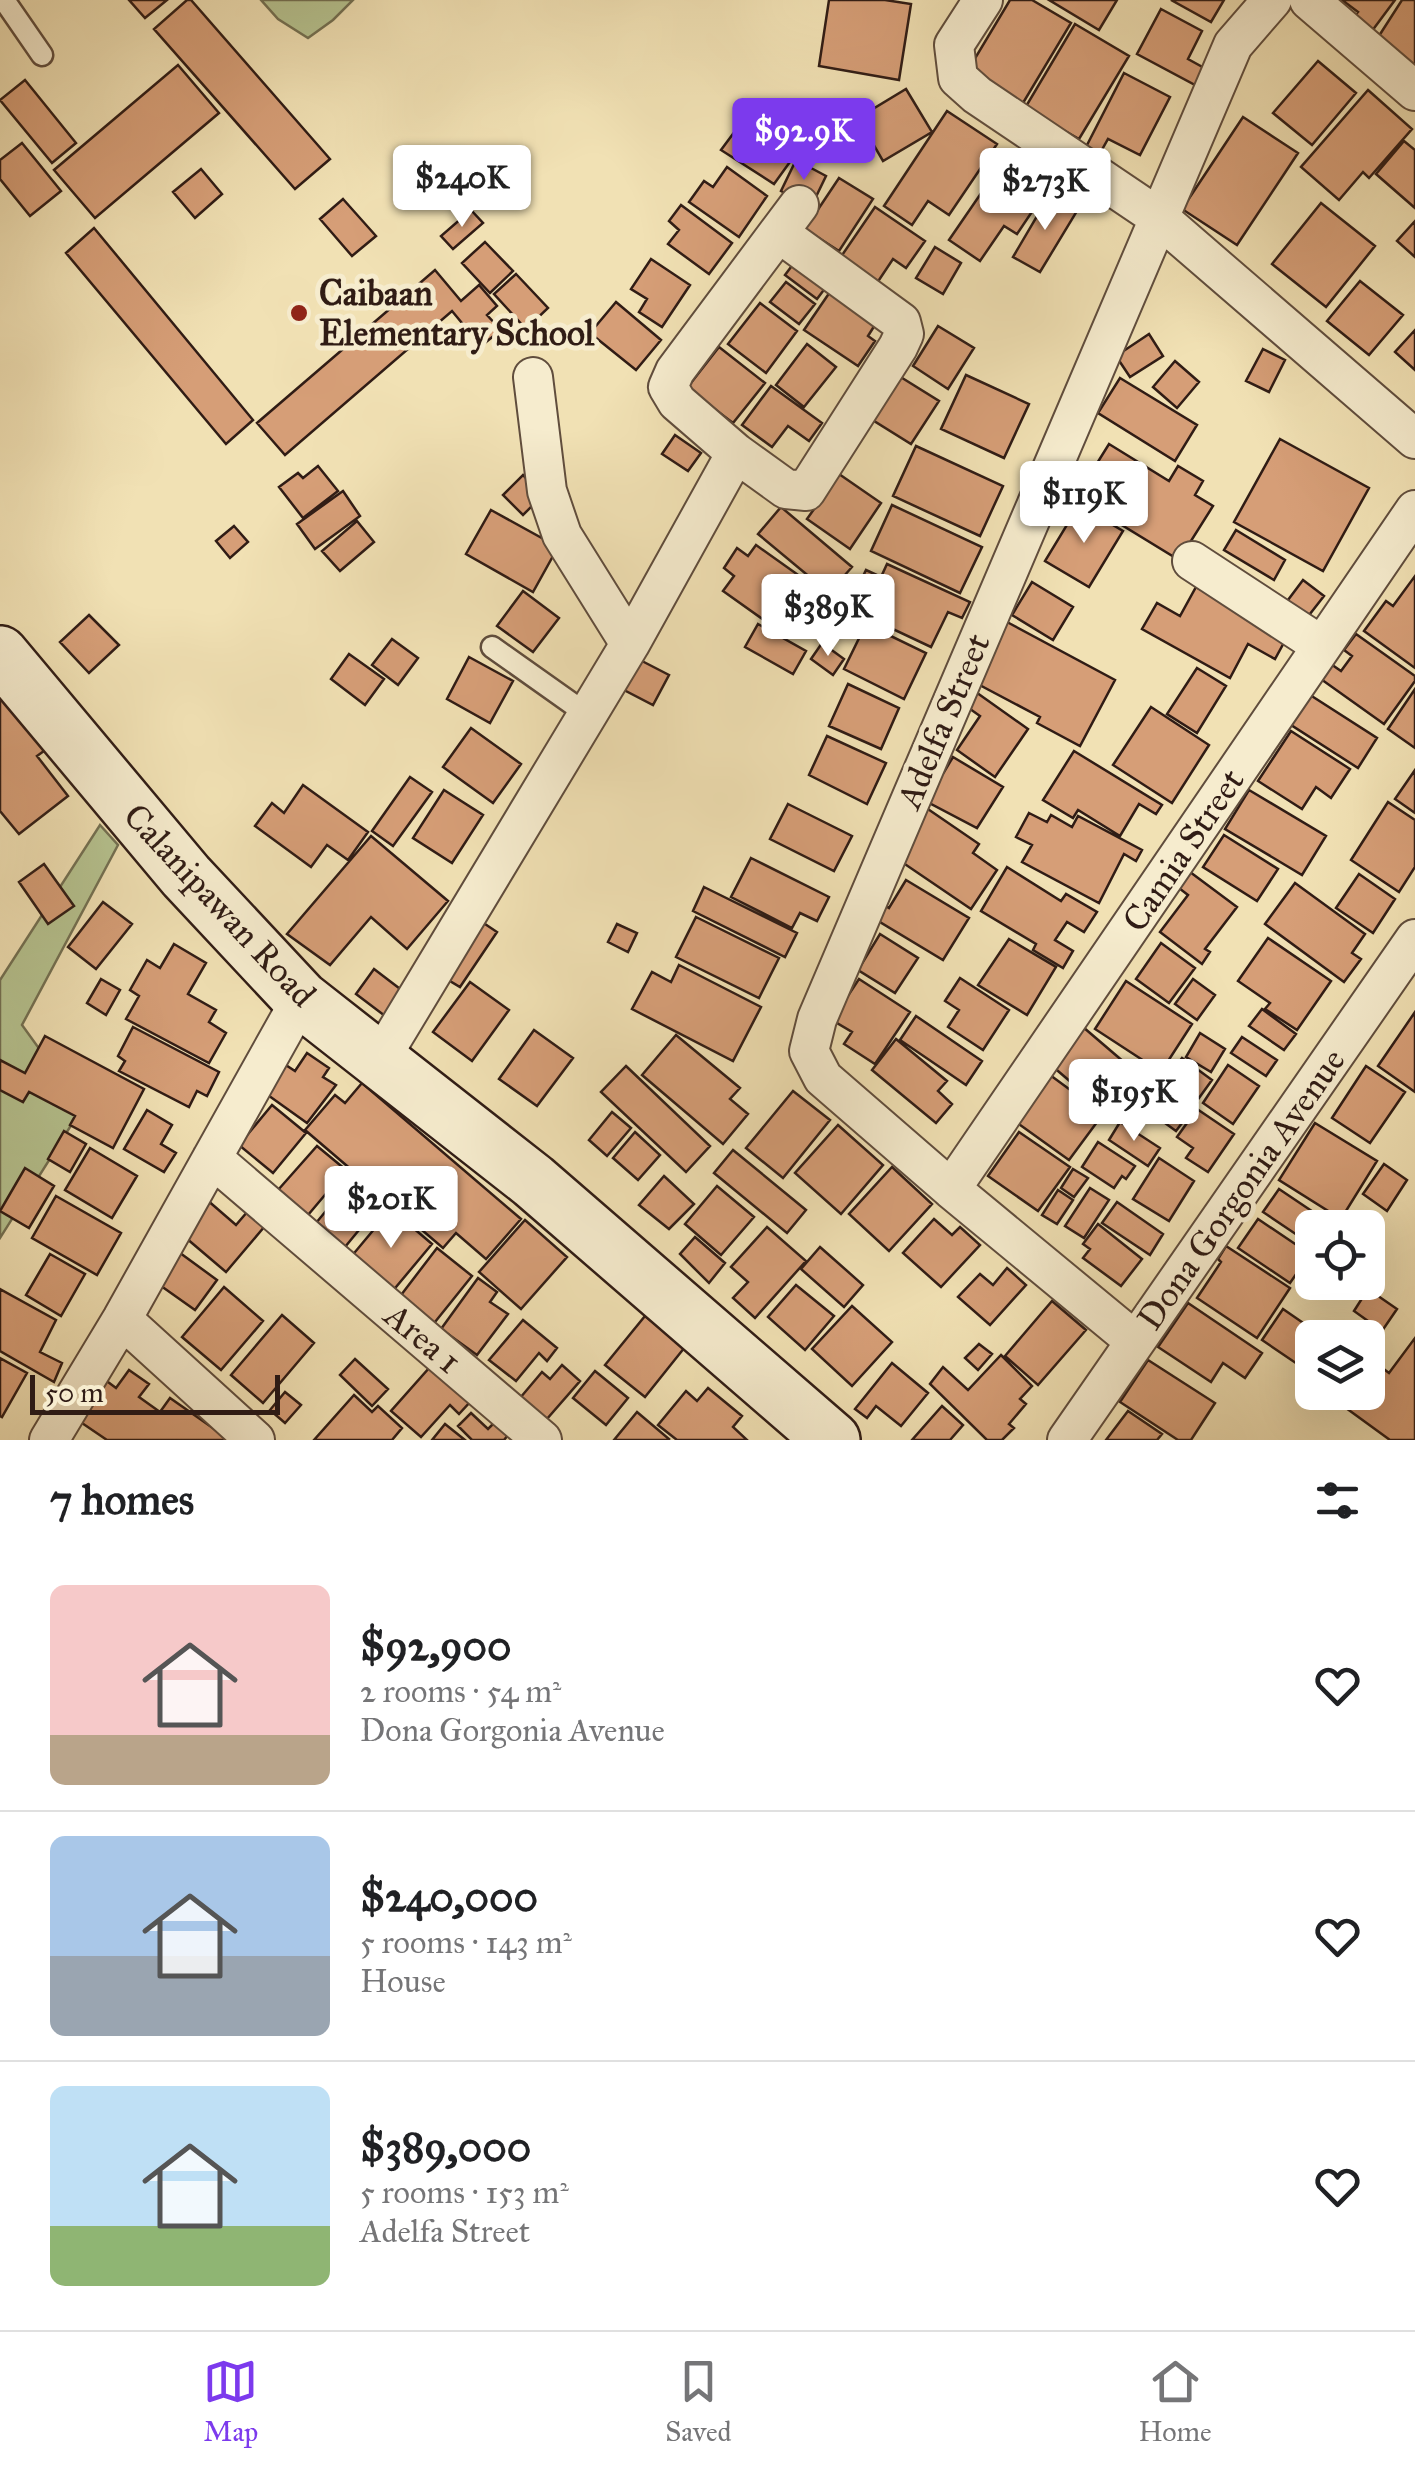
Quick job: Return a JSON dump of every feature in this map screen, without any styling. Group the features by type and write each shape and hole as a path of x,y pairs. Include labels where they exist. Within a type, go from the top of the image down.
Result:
{"street":[{"path":"982,0 954,44 958,78 977,96 1158,216 1415,439"},
{"name":"Adelfa Street","path":"1135,1341 823,1078 809,1051 817,1019 1233,45 1272,0"},
{"path":"1309,0 1415,91"},
{"path":"789,219 901,322 904,334 806,491 786,489 736,453 677,402 668,387 675,370 789,219"},
{"path":"534,377 547,491 562,535 630,644"},
{"path":"380,1059 630,644 736,453"},
{"name":"Camia Street","path":"951,1189 1415,510"},
{"path":"1192,561 1322,646"},
{"name":"Calanipawan Road","path":"0,654 186,876 301,999 533,1181 832,1440"},
{"name":"Dona Gorgonia Avenue","path":"1067,1440 1415,939"},
{"path":"48,1440 122,1319 301,999"},
{"name":"Area 1","path":"212,1158 542,1440"},
{"path":"122,1319 256,1440"}],"lane":[{"path":"4,0 42,55"},
{"path":"492,647 588,715"}],"green space":[{"path":"261,0 353,0 308,38 278,19"},
{"path":"100,825 118,845 22,1025 82,1108 0,1238 0,980"}],"building":[{"path":"129,0 167,0 145,18"},
{"path":"187,0 330,159 295,189 154,29"},
{"path":"829,0 911,4 899,80 819,66"},
{"path":"1010,0 1032,0 1071,23 1023,103 968,70"},
{"path":"1049,0 1117,0 1099,30"},
{"path":"1171,0 1224,0 1211,22"},
{"path":"1342,0 1395,0 1369,35 1350,21 1358,12"},
{"path":"1402,0 1415,0 1415,66 1377,39"},
{"path":"1161,9 1202,31 1188,59 1206,69 1197,86 1137,54"},
{"path":"1075,24 1129,56 1079,139 1025,108"},
{"path":"1318,61 1356,93 1312,145 1273,113"},
{"path":"178,65 219,113 95,218 54,170"},
{"path":"1124,73 1170,97 1140,155 1108,139 1099,155 1086,147"},
{"path":"25,80 76,143 52,163 0,100"},
{"path":"906,89 932,132 883,161 858,118"},
{"path":"1368,90 1412,129 1369,178 1363,172 1339,200 1301,167"},
{"path":"750,111 800,148 774,184 721,150"},
{"path":"947,111 997,144 949,215 928,201 912,225 884,206"},
{"path":"1243,117 1298,153 1237,245 1182,209"},
{"path":"1404,141 1415,150 1415,208 1376,174"},
{"path":"22,143 61,191 30,216 0,179 0,160"},
{"path":"796,160 826,176 811,207 781,191"},
{"path":"1036,166 1054,179 1017,234 1004,226 980,261 949,240 997,170 1021,187"},
{"path":"727,167 767,196 739,237 689,202 704,181 713,187"},
{"path":"201,169 222,194 195,218 173,192"},
{"path":"839,178 873,199 839,251 805,229"},
{"path":"1050,194 1077,211 1040,272 1013,257"},
{"path":"343,199 376,236 352,256 320,219"},
{"path":"1321,203 1375,246 1326,307 1272,264"},
{"path":"681,205 732,243 709,274 668,244 679,230 669,221"},
{"path":"875,207 925,241 906,268 893,259 873,289 836,264"},
{"path":"471,210 483,223 453,249 441,236"},
{"path":"1415,221 1415,257 1397,241"},
{"path":"94,228 253,420 226,444 66,253"},
{"path":"485,242 513,271 490,293 462,263"},
{"path":"935,247 961,263 943,294 916,278"},
{"path":"651,259 690,285 662,327 639,312 647,299 631,289"},
{"path":"797,259 829,283 817,299 785,275"},
{"path":"435,270 461,301 479,285 497,306 487,315 501,330 481,346 452,311 285,455 257,423"},
{"path":"516,274 548,308 526,329 494,294"},
{"path":"1360,281 1403,315 1369,355 1327,321"},
{"path":"786,282 815,304 799,324 770,302"},
{"path":"832,289 878,320 868,336 875,341 858,366 804,330"},
{"path":"616,302 661,340 636,370 590,333"},
{"path":"760,303 797,331 766,373 728,344"},
{"path":"938,326 974,348 948,389 913,366"},
{"path":"1415,330 1415,370 1395,352"},
{"path":"1149,334 1163,356 1130,377 1116,356"},
{"path":"807,344 836,367 804,407 776,385"},
{"path":"719,347 765,383 733,423 687,388"},
{"path":"1263,349 1285,360 1269,392 1246,381"},
{"path":"1175,361 1199,382 1177,408 1153,387"},
{"path":"966,375 1029,404 1004,458 941,429"},
{"path":"899,376 939,401 911,444 871,419"},
{"path":"1120,378 1197,425 1175,461 1098,413"},
{"path":"771,386 822,423 809,441 788,426 772,447 742,425"},
{"path":"675,435 701,453 688,471 662,454"},
{"path":"1280,439 1369,488 1323,571 1234,522"},
{"path":"1109,444 1169,481 1178,466 1203,481 1195,495 1213,506 1179,560 1076,497"},
{"path":"916,446 1003,486 980,536 893,496"},
{"path":"318,466 338,491 303,518 279,487 298,473 303,478"},
{"path":"839,474 881,503 850,549 807,519"},
{"path":"523,475 543,495 523,515 503,495"},
{"path":"343,491 360,516 315,549 297,524"},
{"path":"892,505 982,547 960,593 871,551"},
{"path":"1079,505 1123,531 1089,587 1045,561"},
{"path":"781,507 852,567 829,593 758,534"},
{"path":"491,510 558,547 533,592 466,554"},
{"path":"357,521 374,542 340,571 322,551"},
{"path":"234,526 248,542 230,558 216,541"},
{"path":"1236,530 1285,560 1274,580 1224,550"},
{"path":"756,545 801,577 768,623 723,591 734,576 724,568 737,548 748,556"},
{"path":"887,564 970,602 962,618 948,612 931,647 848,608 866,570 881,577"},
{"path":"1415,576 1415,668 1364,631 1386,601 1393,606"},
{"path":"1303,580 1324,596 1306,619 1285,604"},
{"path":"1032,582 1073,607 1053,640 1012,615"},
{"path":"1196,587 1287,637 1275,659 1248,644 1230,678 1142,629 1157,603 1180,616"},
{"path":"523,591 559,618 533,652 497,626"},
{"path":"89,615 119,645 89,673 60,642"},
{"path":"1007,622 1115,680 1080,746 1037,723 1040,717 974,682"},
{"path":"758,624 806,651 793,674 745,647"},
{"path":"866,624 926,653 904,699 844,669"},
{"path":"1356,634 1415,676 1384,724 1318,677 1328,662 1341,671 1352,656 1344,650"},
{"path":"392,639 418,658 398,685 372,665"},
{"path":"822,643 844,659 833,675 811,659"},
{"path":"349,654 384,679 365,705 331,679"},
{"path":"469,657 513,681 490,723 447,699"},
{"path":"640,660 669,675 653,705 624,690"},
{"path":"1197,668 1226,686 1197,733 1167,714"},
{"path":"0,674 55,743 37,756 68,796 19,834 0,811"},
{"path":"848,684 899,708 881,749 829,726"},
{"path":"1415,689 1415,748 1388,729"},
{"path":"973,690 1028,729 995,777 957,750 980,716 963,704"},
{"path":"1307,693 1377,738 1358,768 1288,723"},
{"path":"1151,707 1209,745 1172,803 1113,765"},
{"path":"471,728 521,764 493,803 443,767"},
{"path":"1291,731 1350,769 1331,798 1316,787 1302,809 1258,781"},
{"path":"827,736 886,763 867,804 809,775"},
{"path":"1074,751 1162,805 1156,814 1139,804 1120,836 1078,810 1073,818 1043,800"},
{"path":"953,757 1003,787 977,828 916,796 934,767 944,772"},
{"path":"1415,770 1415,813 1395,799"},
{"path":"410,777 432,792 393,846 372,831"},
{"path":"303,785 368,832 348,860 327,845 311,867 255,826 272,803 284,813"},
{"path":"444,790 483,815 452,863 413,838"},
{"path":"1249,790 1326,836 1302,875 1225,829"},
{"path":"1388,802 1415,820 1415,867 1399,892 1351,860"},
{"path":"788,804 852,836 834,871 770,839"},
{"path":"922,805 979,844 973,853 997,870 971,909 890,854"},
{"path":"1029,813 1047,822 1051,815 1072,827 1078,816 1142,850 1136,861 1124,854 1099,903 1022,862 1032,845 1016,837"},
{"path":"1224,835 1278,869 1257,901 1203,867"},
{"path":"371,836 448,901 407,949 371,917 330,965 287,934"},
{"path":"751,858 829,897 817,921 800,913 792,928 731,897"},
{"path":"44,864 74,906 48,924 19,882"},
{"path":"1007,867 1061,901 1066,894 1097,912 1084,932 1067,922 1055,940 1073,951 1063,968 1033,950 1036,944 981,911"},
{"path":"1186,869 1237,907 1205,949 1210,952 1202,964 1160,932 1188,895 1175,885"},
{"path":"1359,874 1395,899 1373,933 1336,908"},
{"path":"906,880 969,918 943,960 865,913 874,899 889,908"},
{"path":"1295,883 1365,934 1352,953 1361,959 1344,982 1265,924"},
{"path":"704,887 797,933 785,957 693,911"},
{"path":"103,902 132,924 96,969 68,947"},
{"path":"696,917 779,958 759,998 676,957"},
{"path":"482,922 497,932 460,987 445,978"},
{"path":"617,924 637,933 628,952 608,942"},
{"path":"880,934 918,958 895,993 858,970"},
{"path":"1268,938 1331,981 1297,1030 1265,1009 1270,1003 1238,981"},
{"path":"1009,939 1056,967 1027,1015 978,985"},
{"path":"1161,943 1195,968 1169,1003 1136,979"},
{"path":"174,944 206,963 188,994 216,1010 209,1022 226,1033 209,1063 126,1019 139,996 130,990 147,960 160,968"},
{"path":"679,965 761,1007 733,1061 632,1009 652,972 671,982"},
{"path":"374,969 412,998 393,1022 356,994"},
{"path":"960,978 1009,1010 983,1050 948,1027 959,1010 945,1001"},
{"path":"101,979 120,990 106,1015 87,1003"},
{"path":"859,979 910,1012 875,1064 844,1044 852,1032 832,1020"},
{"path":"1193,979 1215,995 1197,1020 1175,1004"},
{"path":"1126,981 1192,1024 1161,1072 1095,1029"},
{"path":"470,982 509,1010 472,1061 433,1032"},
{"path":"1262,1009 1296,1034 1284,1050 1249,1026"},
{"path":"1415,1012 1415,1092 1378,1066"},
{"path":"916,1016 982,1061 966,1085 900,1040"},
{"path":"133,1027 219,1072 207,1096 197,1091 189,1107 119,1071 125,1061 118,1056"},
{"path":"1083,1027 1139,1075 1107,1113 1051,1065"},
{"path":"534,1030 573,1058 537,1106 499,1079"},
{"path":"1200,1033 1225,1049 1211,1072 1186,1057"},
{"path":"676,1035 740,1088 730,1099 748,1114 723,1144 642,1075"},
{"path":"45,1036 144,1089 113,1148 70,1125 75,1116 29,1092 23,1102 0,1090 0,1060 25,1073"},
{"path":"1242,1037 1277,1060 1266,1076 1231,1053"},
{"path":"896,1039 947,1081 938,1091 952,1104 936,1123 872,1070"},
{"path":"307,1053 329,1068 323,1077 336,1085 307,1123 258,1088 278,1060 295,1071"},
{"path":"1182,1058 1212,1080 1199,1098 1169,1076"},
{"path":"1228,1065 1259,1086 1233,1124 1203,1103"},
{"path":"626,1066 710,1146 686,1172 601,1092"},
{"path":"1366,1066 1405,1092 1370,1143 1332,1118"},
{"path":"1050,1075 1103,1114 1069,1160 1016,1122"},
{"path":"1163,1078 1197,1103 1176,1131 1143,1107"},
{"path":"362,1083 521,1219 486,1259 456,1233 443,1248 305,1130 335,1095 345,1103"},
{"path":"793,1091 830,1120 783,1178 746,1148"},
{"path":"272,1105 306,1133 273,1173 239,1145"},
{"path":"1197,1109 1234,1134 1208,1172 1186,1158 1193,1148 1177,1137"},
{"path":"147,1110 172,1125 161,1144 176,1153 164,1172 124,1149"},
{"path":"612,1112 631,1128 607,1156 589,1140"},
{"path":"1120,1122 1160,1148 1148,1166 1109,1140"},
{"path":"1315,1123 1377,1161 1347,1210 1327,1210 1279,1180"},
{"path":"838,1125 883,1165 841,1214 795,1173"},
{"path":"64,1131 86,1144 70,1172 48,1159"},
{"path":"635,1132 660,1155 638,1180 613,1158"},
{"path":"1019,1132 1070,1167 1038,1211 988,1176"},
{"path":"1098,1142 1135,1166 1114,1188 1082,1167"},
{"path":"317,1146 346,1170 308,1215 278,1190"},
{"path":"90,1148 137,1176 112,1218 65,1190"},
{"path":"733,1150 806,1210 787,1233 714,1173"},
{"path":"1159,1158 1194,1181 1169,1221 1133,1199"},
{"path":"1384,1164 1407,1180 1387,1211 1363,1194"},
{"path":"892,1167 932,1204 889,1251 849,1214"},
{"path":"25,1168 54,1186 29,1228 0,1211"},
{"path":"1073,1169 1088,1178 1074,1197 1061,1188"},
{"path":"664,1176 694,1204 669,1229 639,1205"},
{"path":"354,1177 382,1202 345,1247 316,1223"},
{"path":"717,1186 754,1217 721,1255 685,1224"},
{"path":"1090,1188 1109,1200 1084,1238 1065,1226"},
{"path":"1279,1189 1310,1210 1295,1210 1295,1234 1263,1212"},
{"path":"1058,1190 1073,1200 1057,1224 1042,1215"},
{"path":"56,1196 121,1233 97,1275 32,1238"},
{"path":"206,1199 236,1225 248,1211 265,1226 226,1272 179,1232"},
{"path":"1117,1202 1163,1234 1150,1255 1102,1223"},
{"path":"391,1209 432,1244 391,1293 350,1258"},
{"path":"934,1219 952,1235 960,1227 980,1245 941,1287 903,1253"},
{"path":"1258,1219 1295,1244 1295,1276 1290,1283 1238,1248"},
{"path":"525,1220 567,1257 521,1309 479,1272"},
{"path":"1098,1224 1142,1259 1121,1286 1083,1258 1090,1249 1083,1244"},
{"path":"767,1227 806,1261 755,1318 733,1298 748,1282 731,1267"},
{"path":"695,1237 725,1263 709,1283 680,1254"},
{"path":"1226,1246 1290,1288 1257,1338 1197,1298 1221,1262 1218,1259"},
{"path":"820,1247 863,1285 844,1307 801,1269"},
{"path":"437,1248 472,1276 431,1327 398,1299"},
{"path":"176,1250 217,1280 195,1310 154,1281"},
{"path":"50,1254 85,1274 61,1316 26,1295"},
{"path":"1007,1268 1026,1285 990,1325 958,1297 980,1274 993,1285"},
{"path":"478,1278 497,1292 490,1302 508,1314 477,1355 441,1329"},
{"path":"796,1285 834,1316 805,1350 768,1317"},
{"path":"224,1287 263,1321 221,1370 182,1337"},
{"path":"0,1289 56,1320 40,1352 62,1363 54,1382 0,1351"},
{"path":"1361,1300 1384,1300 1397,1309 1385,1327 1385,1320 1367,1320 1354,1311"},
{"path":"1052,1301 1086,1330 1038,1385 1005,1356"},
{"path":"1188,1303 1262,1353 1245,1378 1223,1363 1211,1382 1158,1347"},
{"path":"852,1306 892,1342 852,1386 812,1349"},
{"path":"1283,1309 1299,1320 1295,1320 1295,1362 1262,1340"},
{"path":"282,1315 314,1343 263,1403 231,1375"},
{"path":"645,1316 685,1347 645,1397 605,1365"},
{"path":"523,1320 557,1348 547,1361 539,1353 516,1381 489,1360"},
{"path":"1415,1338 1415,1440 1390,1440 1349,1410 1385,1410 1385,1370 1389,1373"},
{"path":"979,1344 992,1354 978,1370 965,1358"},
{"path":"1001,1355 1032,1386 1020,1399 1026,1404 1009,1424 1014,1428 1002,1440 987,1440 930,1384 943,1367 968,1390"},
{"path":"0,1358 27,1373 2,1417 0,1416"},
{"path":"355,1359 388,1389 372,1406 340,1375"},
{"path":"1148,1360 1215,1403 1191,1440 1178,1440 1120,1402"},
{"path":"892,1363 928,1393 901,1426 876,1406 867,1418 855,1409"},
{"path":"562,1365 580,1381 546,1420 520,1398 542,1372 550,1379"},
{"path":"430,1367 470,1402 459,1414 450,1405 421,1437 391,1411"},
{"path":"129,1370 149,1384 139,1397 160,1412 170,1398 230,1440 107,1440 76,1419 104,1379 116,1388"},
{"path":"595,1371 628,1398 606,1425 573,1398"},
{"path":"708,1388 742,1416 733,1427 747,1440 677,1440 658,1425 686,1391 697,1401"},
{"path":"285,1392 301,1405 285,1423 270,1410"},
{"path":"354,1395 372,1412 378,1406 402,1428 392,1440 314,1440"},
{"path":"942,1406 963,1425 950,1440 912,1440"},
{"path":"1128,1411 1162,1434 1157,1440 1106,1440"},
{"path":"637,1412 669,1439 614,1440"},
{"path":"471,1413 488,1429 495,1422 508,1435 504,1440 472,1440 458,1426"},
{"path":"445,1424 465,1440 432,1440"}],"place":[{"name":"Caibaan Elementary School","path":"299,313"}]}
